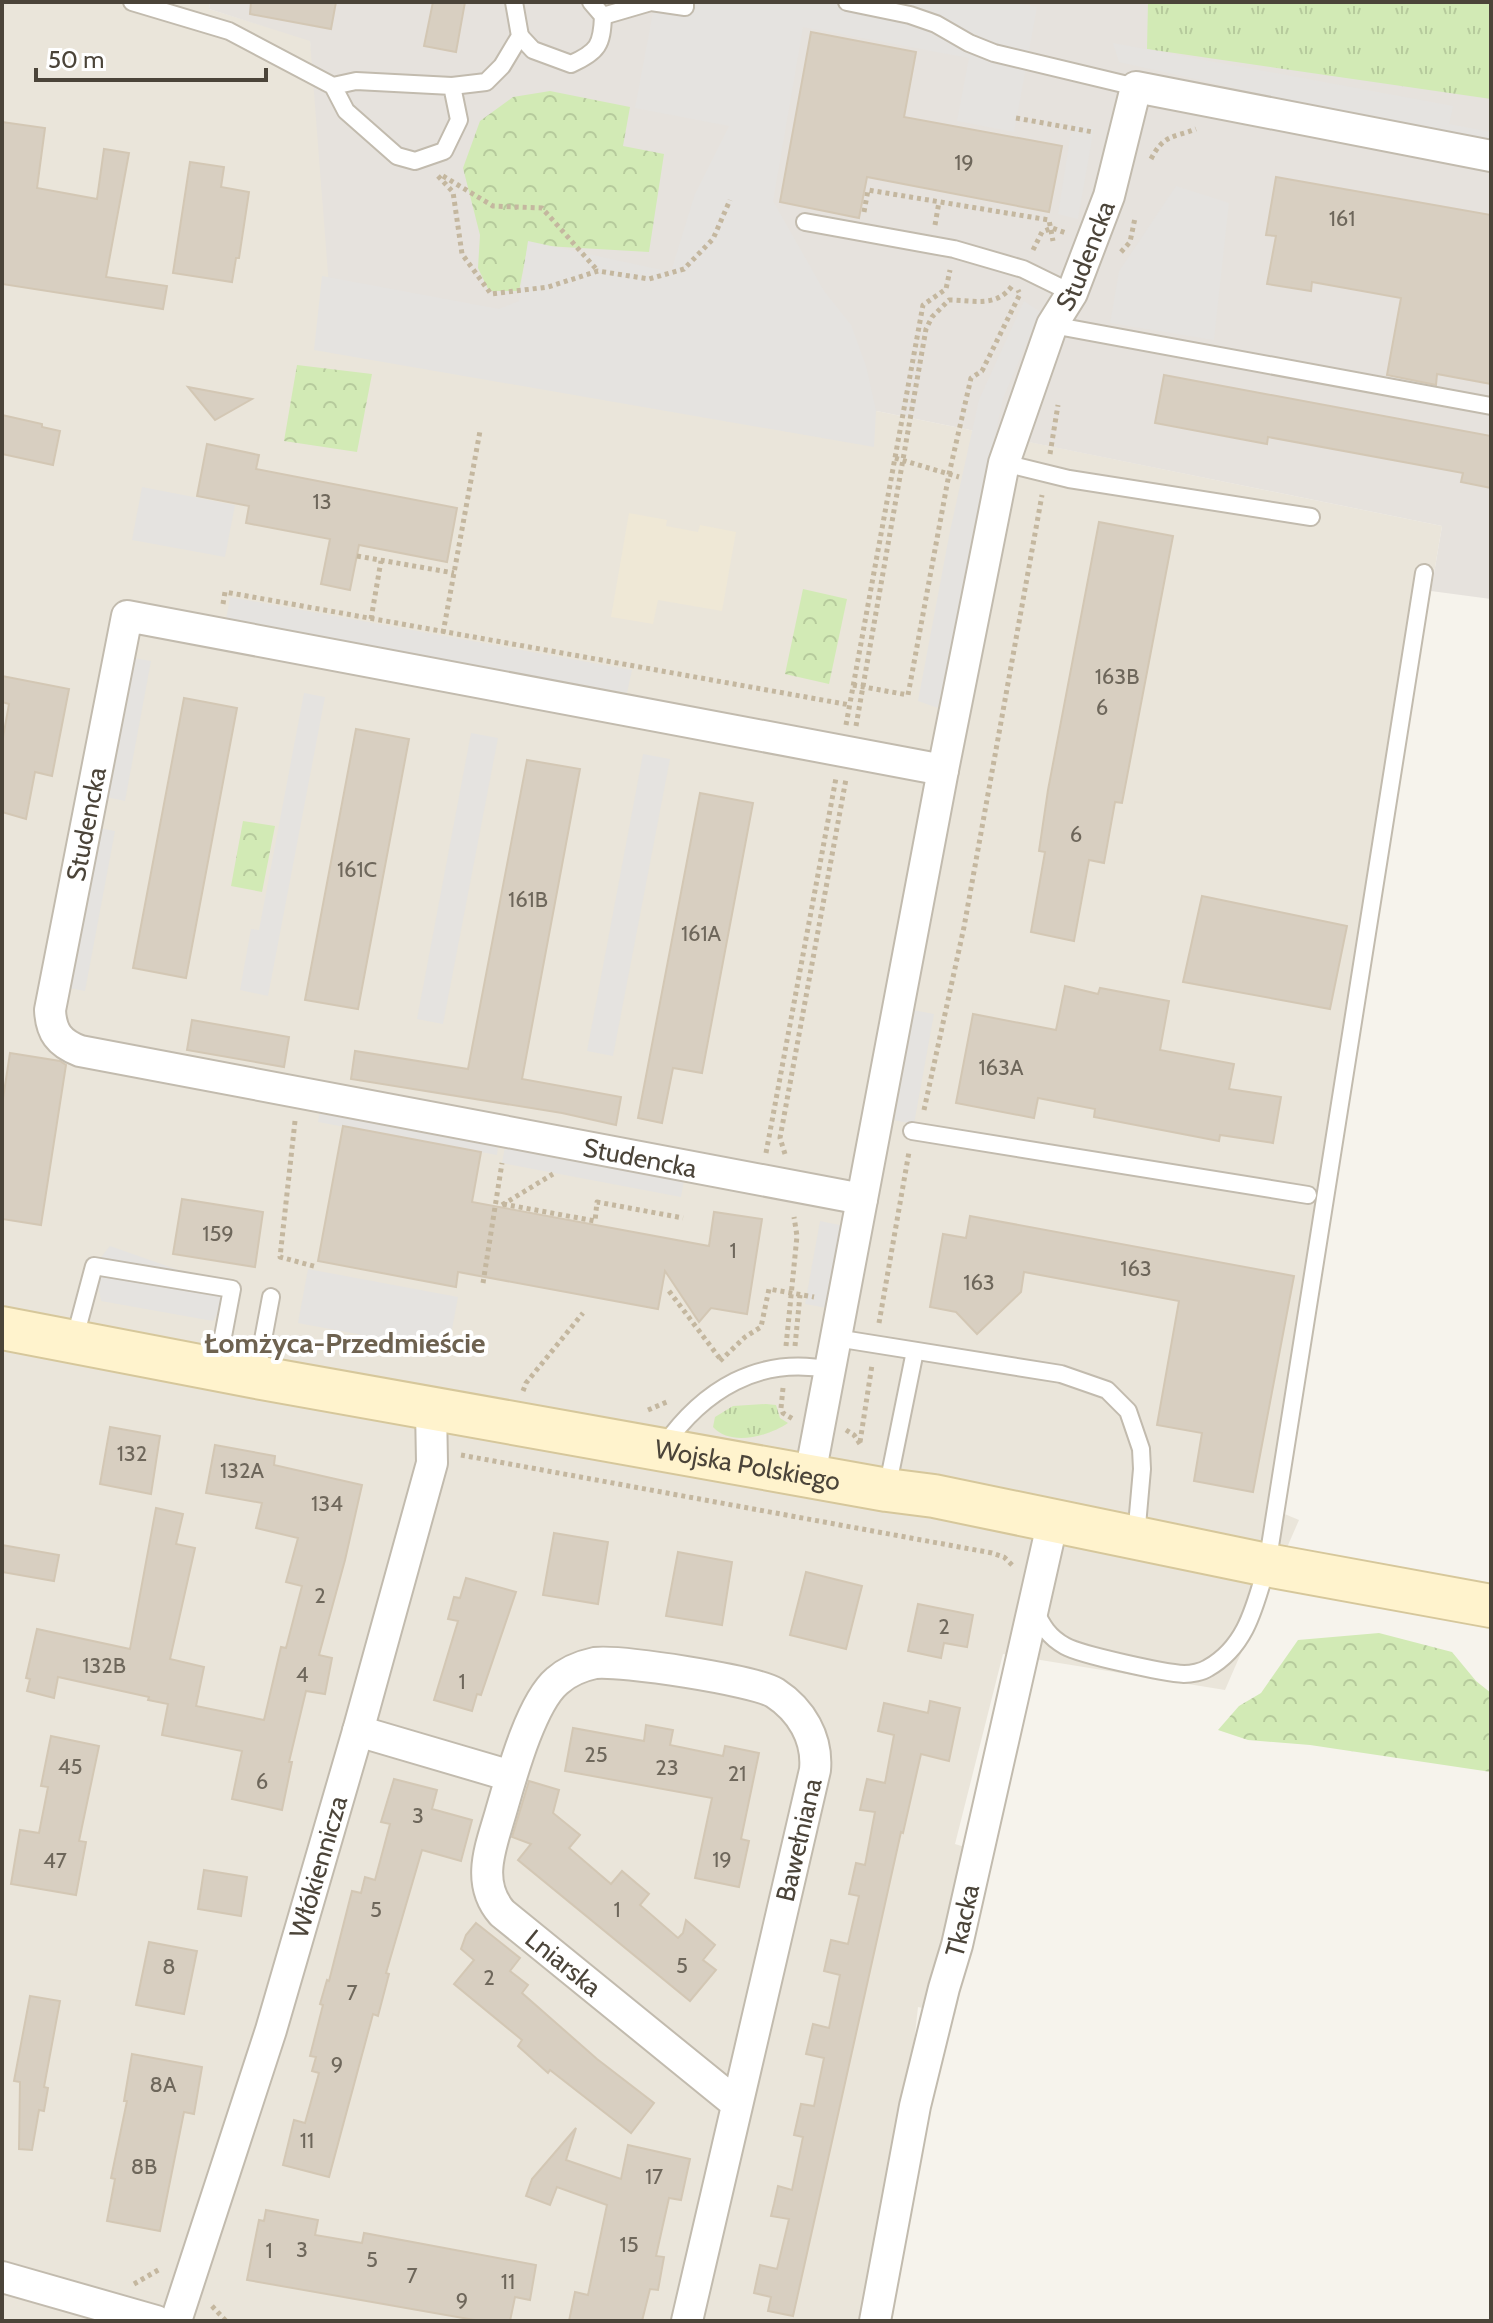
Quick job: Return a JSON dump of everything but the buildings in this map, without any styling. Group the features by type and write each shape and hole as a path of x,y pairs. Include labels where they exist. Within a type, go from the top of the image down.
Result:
{"main road":[{"name":"Wojska Polskiego","path":"2,1328 431,1408 522,1399 662,1449 810,1475 867,1472 934,1496 1267,1565 1491,1606"}],"street":[{"path":"1136,87 1491,156"},
{"name":"Studencka","path":"810,1475 1004,463 1052,325 1072,293 1108,248 1109,196 1136,87"},
{"name":"Studencka","path":"862,1199 80,1051 65,1045 54,1033 50,1010 127,616 943,770"},
{"name":"Włókiennicza","path":"176,2321 271,2030 358,1731 432,1463 431,1408"},
{"name":"Tkacka","path":"875,2321 915,2106 963,1921 1053,1520"},
{"name":"Bawełniana","path":"511,1776 533,1719 554,1683 567,1673 596,1663 650,1668 765,1688 792,1706 807,1727 815,1750 815,1770 687,2321"},
{"path":"358,1731 511,1776"},
{"name":"Lniarska","path":"511,1776 487,1868 488,1886 497,1907 737,2104"},
{"path":"2,2277 156,2321"}],"lane":[{"path":"132,2 229,31 333,86 346,111 373,136 397,156 415,161 444,151 459,120 452,86"},
{"path":"520,36 533,50 571,64 592,55 602,37 603,16 591,2"},
{"path":"603,16 651,2 685,7 685,2"},
{"path":"847,2 910,15 936,24 994,53 1136,87"},
{"path":"333,86 356,81 452,86 486,82 502,66 520,36 517,5"},
{"path":"805,222 954,249 1019,276 1072,293"},
{"path":"1052,325 1491,406"},
{"path":"1004,463 1046,474 1311,517"},
{"path":"1032,1604 1042,1627 1051,1637 1079,1653 1184,1674 1205,1670 1228,1654 1253,1613 1267,1565 1424,573"},
{"path":"912,1131 1308,1195"},
{"path":"73,1342 94,1266 232,1289 236,1373"},
{"path":"236,1373 271,1297"},
{"path":"836,1338 1061,1374 1107,1390 1120,1401 1137,1430 1141,1449 1136,1537"},
{"path":"867,1472 915,1351"},
{"path":"662,1449 686,1417 711,1394 741,1378 785,1366 831,1370"}],"path":[{"path":"1016,118 1093,132"},
{"path":"1181,126 1188,124"},
{"path":"1145,170 1158,144 1168,137 1200,128"},
{"path":"598,271 542,208 493,206 431,170 453,192 462,254 491,294 548,287 598,271 649,279 684,269 713,239 730,200"},
{"path":"860,232 868,190 1049,220 1053,241"},
{"path":"867,1472 849,1432 788,1418 781,1408 797,1236 796,1220 789,1204 793,1173 780,1138 864,687 926,329 932,317 949,300 995,302 1005,296 1042,232 1052,228 1108,248 1130,242 1136,216"},
{"path":"853,685 908,695 949,474 971,378 982,371 1020,294 1019,276"},
{"path":"845,1526 867,1472 876,1345 912,1131 923,1116 964,927 1060,396"},
{"path":"443,633 480,431"},
{"path":"895,458 959,477"},
{"path":"357,556 454,573"},
{"path":"371,619 381,561"},
{"path":"217,633 225,592 850,705"},
{"path":"298,1093 280,1257 317,1267"},
{"path":"483,1283 502,1163"},
{"path":"495,1209 553,1174"},
{"path":"503,1204 595,1221 597,1202 683,1218"},
{"path":"708,1369 761,1327 769,1289 843,1302"},
{"path":"669,1291 721,1360"},
{"path":"510,1463 526,1383 583,1313"},
{"path":"641,1410 666,1403 677,1395"},
{"path":"455,1458 463,1454 992,1553 1004,1557 1016,1570 1040,1573"},
{"path":"131,2286 164,2267"},
{"path":"210,2302 215,2312 226,2321"}],"shaded area":[{"path":"2,2 210,2 209,9 310,40 324,151 331,300 1442,526 1275,1510 1299,1520 1225,1690 1003,1654 955,1844 991,1855 955,2015 918,2007 883,2321 2,2321"},
{"path":"210,2 1491,2 1491,599 1431,591 1442,526 330,300 310,41 209,9"},
{"path":"655,2 1010,2 1037,7 1014,132 957,121 969,58 803,27 773,201 824,291 851,325 866,366 876,411 874,447 314,350 322,276 499,309 519,301 528,241 671,272 695,194 729,126 635,108"},
{"path":"1113,43 1453,106 1449,124 1491,132 1491,145 1119,62"},
{"path":"1072,125 1094,128 1078,219 1058,214"},
{"path":"1176,186 1229,203 1214,340 1110,323 1119,271"},
{"path":"1024,301 1040,312 1003,398 938,708 918,701 950,531 979,400"},
{"path":"142,487 235,505 225,557 132,540"},
{"path":"629,513 667,520 666,526 698,532 700,525 736,532 722,611 658,600 653,624 611,617"},
{"path":"230,597 632,670 627,693 226,620"},
{"path":"128,657 151,661 125,801 101,796"},
{"path":"304,693 325,697 268,996 240,990 251,929 259,930"},
{"path":"471,733 498,738 443,1024 417,1019"},
{"path":"643,754 670,759 613,1056 587,1051"},
{"path":"94,827 115,831 85,991 63,987"},
{"path":"913,1010 934,1014 914,1124 893,1120"},
{"path":"322,1100 500,1133 497,1155 318,1122"},
{"path":"506,1141 685,1175 681,1197 502,1163"},
{"path":"820,1221 849,1227 833,1309 805,1304"},
{"path":"110,1246 232,1289 213,1321 101,1301 94,1266"},
{"path":"308,1269 458,1297 448,1351 298,1323"}],"green space":[{"path":"1148,2 1491,2 1491,99 1147,49"},
{"path":"550,91 630,107 623,146 664,154 649,252 528,245 519,291 489,291 478,268 480,235 463,168 480,121 513,97"},
{"path":"297,365 372,374 357,452 284,441"},
{"path":"803,589 847,599 829,684 785,674"},
{"path":"243,821 275,826 262,892 231,886"},
{"path":"776,1405 780,1418 788,1423 771,1432 740,1438 730,1437 713,1427 715,1417 733,1406"},
{"path":"1379,1633 1452,1652 1476,1681 1491,1693 1491,1772 1310,1745 1248,1740 1218,1730 1239,1706 1261,1693 1298,1640"}],"district":[{"name":"Łomżyca-Przedmieście","path":"345,1343"}]}
